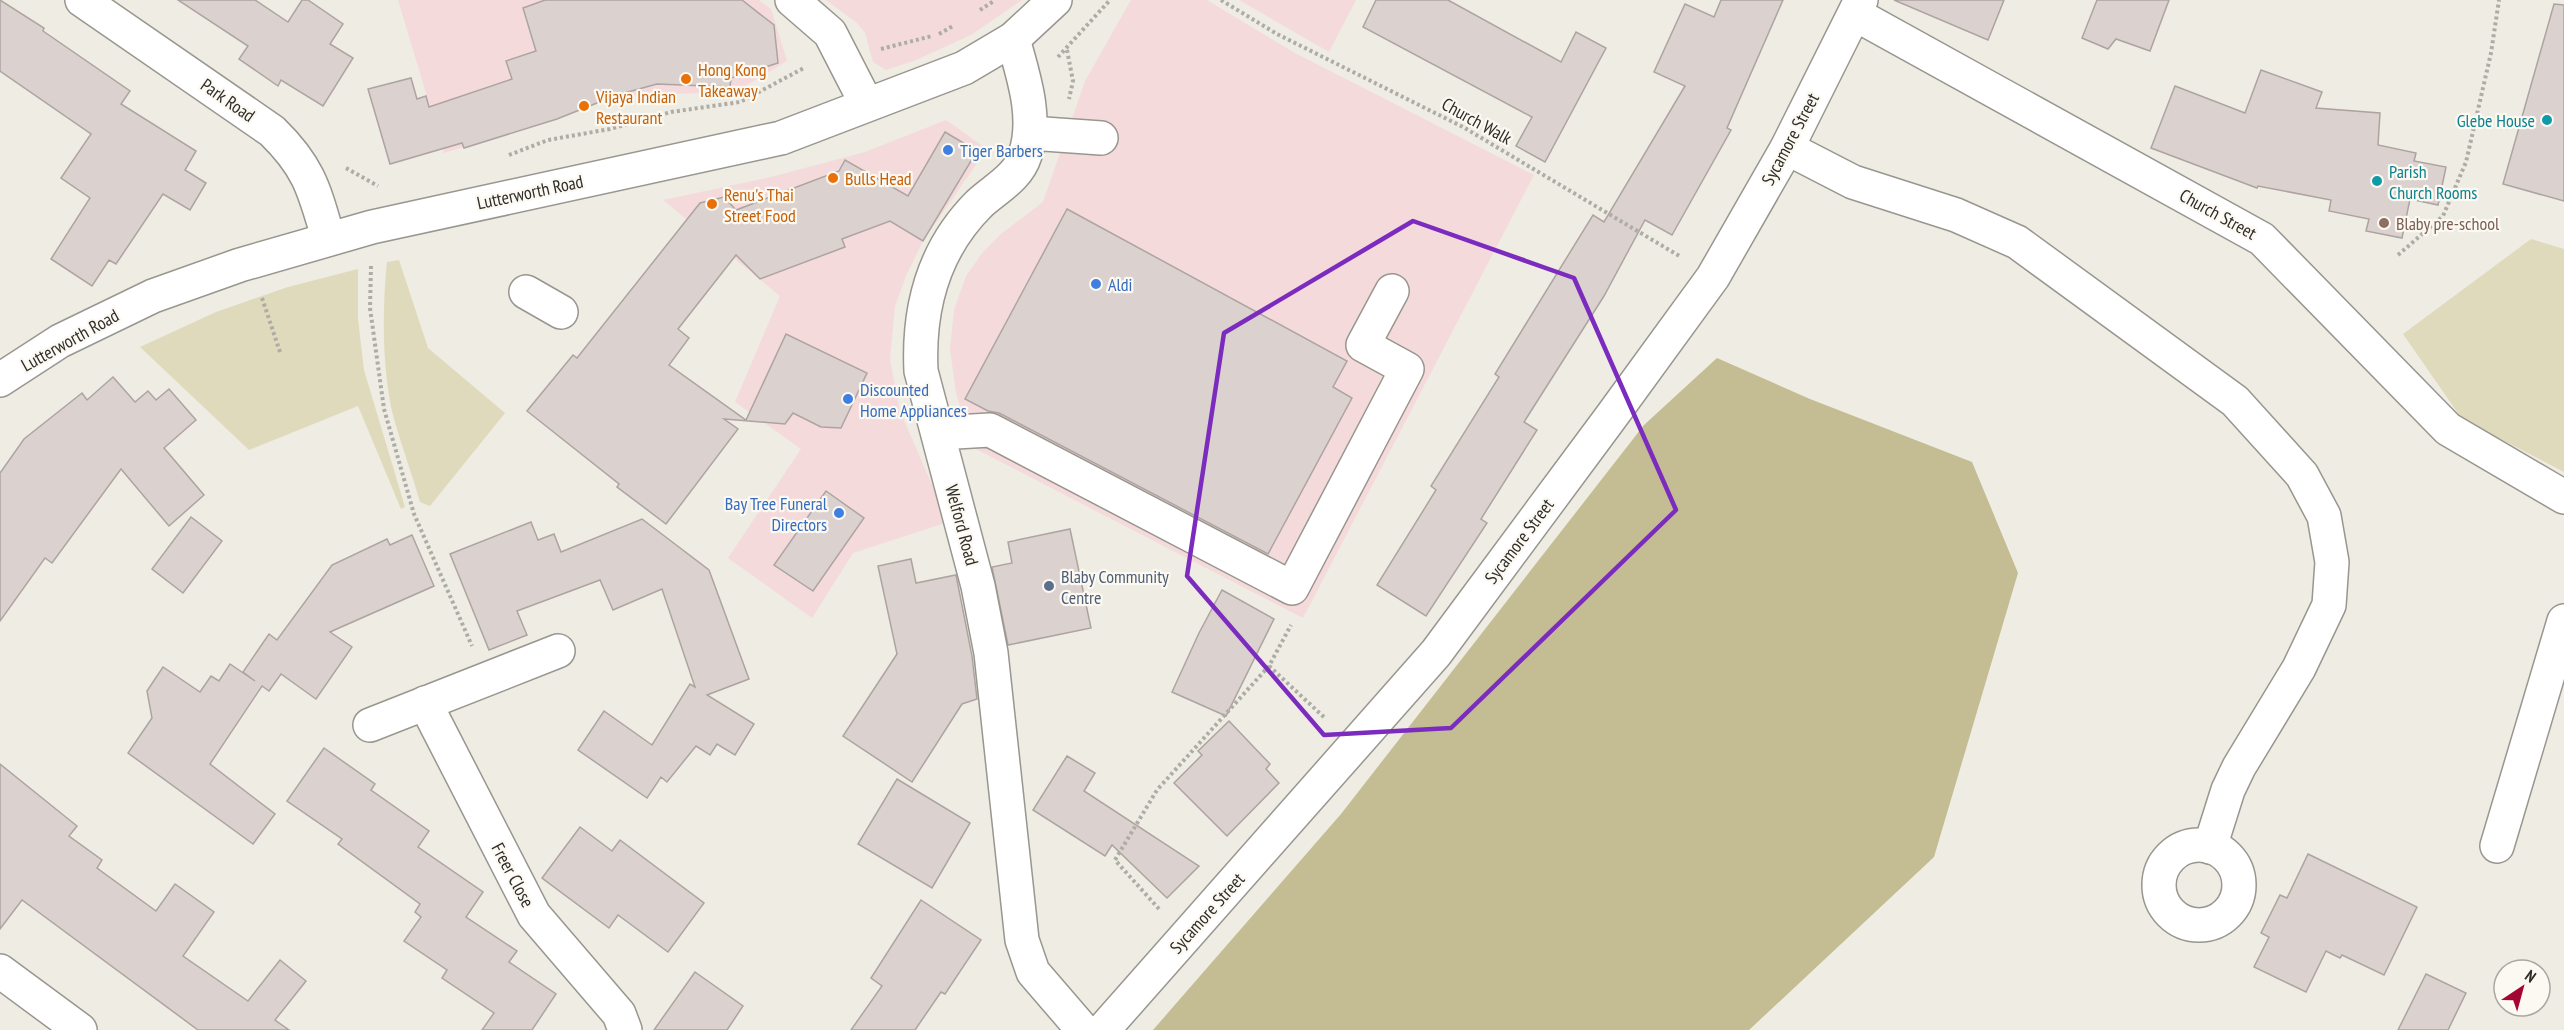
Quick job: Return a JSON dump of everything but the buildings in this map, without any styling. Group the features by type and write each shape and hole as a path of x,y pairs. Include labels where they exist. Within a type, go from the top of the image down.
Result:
{"street":[{"name":"Park Road","path":"82,0 272,131 294,153 310,178 328,237"},
{"path":"792,0 830,33 866,104"},
{"name":"Lutterworth Road","path":"0,380 60,341 153,296 328,237 781,138 964,68 1013,39 1055,0"},
{"name":"Sycamore Street","path":"1103,1030 1436,653 1713,277 1787,148 1858,7"},
{"name":"Church Street","path":"1858,7 2262,239 2448,429 2564,497"},
{"name":"Welford Road","path":"1013,39 1024,81 1030,133 1024,158 1009,180 981,203 955,230 938,264 925,301 919,336 921,371 978,586 991,653 1022,940 1033,972 1083,1030"},
{"path":"1030,133 1101,138"},
{"path":"1787,148 1853,182 1956,215 2017,242 2235,401 2302,475 2324,516 2332,562 2329,605 2299,668 2239,767 2228,790 2210,847"},
{"path":"938,434 990,430 1292,588 1407,369 1363,345 1392,291"},
{"path":"526,292 561,312"},
{"path":"2497,846 2564,621"},
{"path":"370,725 558,651"},
{"name":"Freer Close","path":"425,703 534,915 620,1014 625,1030"},
{"path":"0,971 80,1030"}],"path":[{"path":"978,12 995,0"},
{"path":"1024,81 1048,67 1067,50 1110,0"},
{"name":"Church Walk","path":"1221,0 1277,34 1463,127 1713,277"},
{"path":"2398,255 2443,216 2466,162 2491,53 2499,0"},
{"path":"501,158 548,140 610,129 671,112 740,102 805,67 842,54 877,50 936,35 962,22"},
{"path":"310,178 338,164 385,189"},
{"path":"371,256 370,308 384,409 414,514 487,679"},
{"path":"250,262 280,352"},
{"path":"1160,910 1115,860 1157,790 1269,666 1294,620"},
{"path":"1269,666 1334,726"}],"highlighted area":[{"path":"1413,221 1574,278 1676,510 1451,728 1324,735 1187,576 1224,333"}],"shaded area":[{"path":"398,0 759,0 771,9 787,61 737,91 612,97 558,119 444,153"},
{"path":"826,0 1022,0 971,35 916,60 886,70 873,62 865,33 857,23"},
{"path":"1131,0 1207,0 1295,53 1534,175 1303,618 972,447 956,393 950,349 954,310 966,276 983,252 1001,234 1043,202 1085,81"},
{"path":"1239,0 1356,0 1329,52"},
{"path":"946,120 987,149 923,241 906,276 895,306 890,360 900,411 948,522 853,553 812,618 728,558 801,449 735,402 780,296 663,200 771,177 865,152"},
{"path":"2531,239 2564,249 2564,472 2462,419 2403,334"},
{"path":"399,260 428,348 505,413 430,506 420,502 394,419 387,382 384,300 387,262"},
{"path":"358,269 358,319 364,370 405,507 401,509 358,406 249,450 140,347 216,312 288,287"},
{"path":"1717,358 1810,399 1972,462 2018,573 1934,857 1749,1030 1153,1030 1341,814 1644,425"}],"place":[{"name":"Hong Kong Takeaway","path":"686,79"},
{"name":"Vijaya Indian Restaurant","path":"584,106"},
{"name":"Glebe House","path":"2547,120"},
{"name":"Tiger Barbers","path":"948,150"},
{"name":"Bulls Head","path":"833,178"},
{"name":"Parish Church Rooms","path":"2377,181"},
{"name":"Renu's Thai Street Food","path":"712,204"},
{"name":"Blaby pre-school","path":"2384,223"},
{"name":"Aldi","path":"1096,284"},
{"name":"Discounted Home Appliances","path":"848,399"},
{"name":"Bay Tree Funeral Directors","path":"839,513"},
{"name":"Blaby Community Centre","path":"1049,586"}]}
